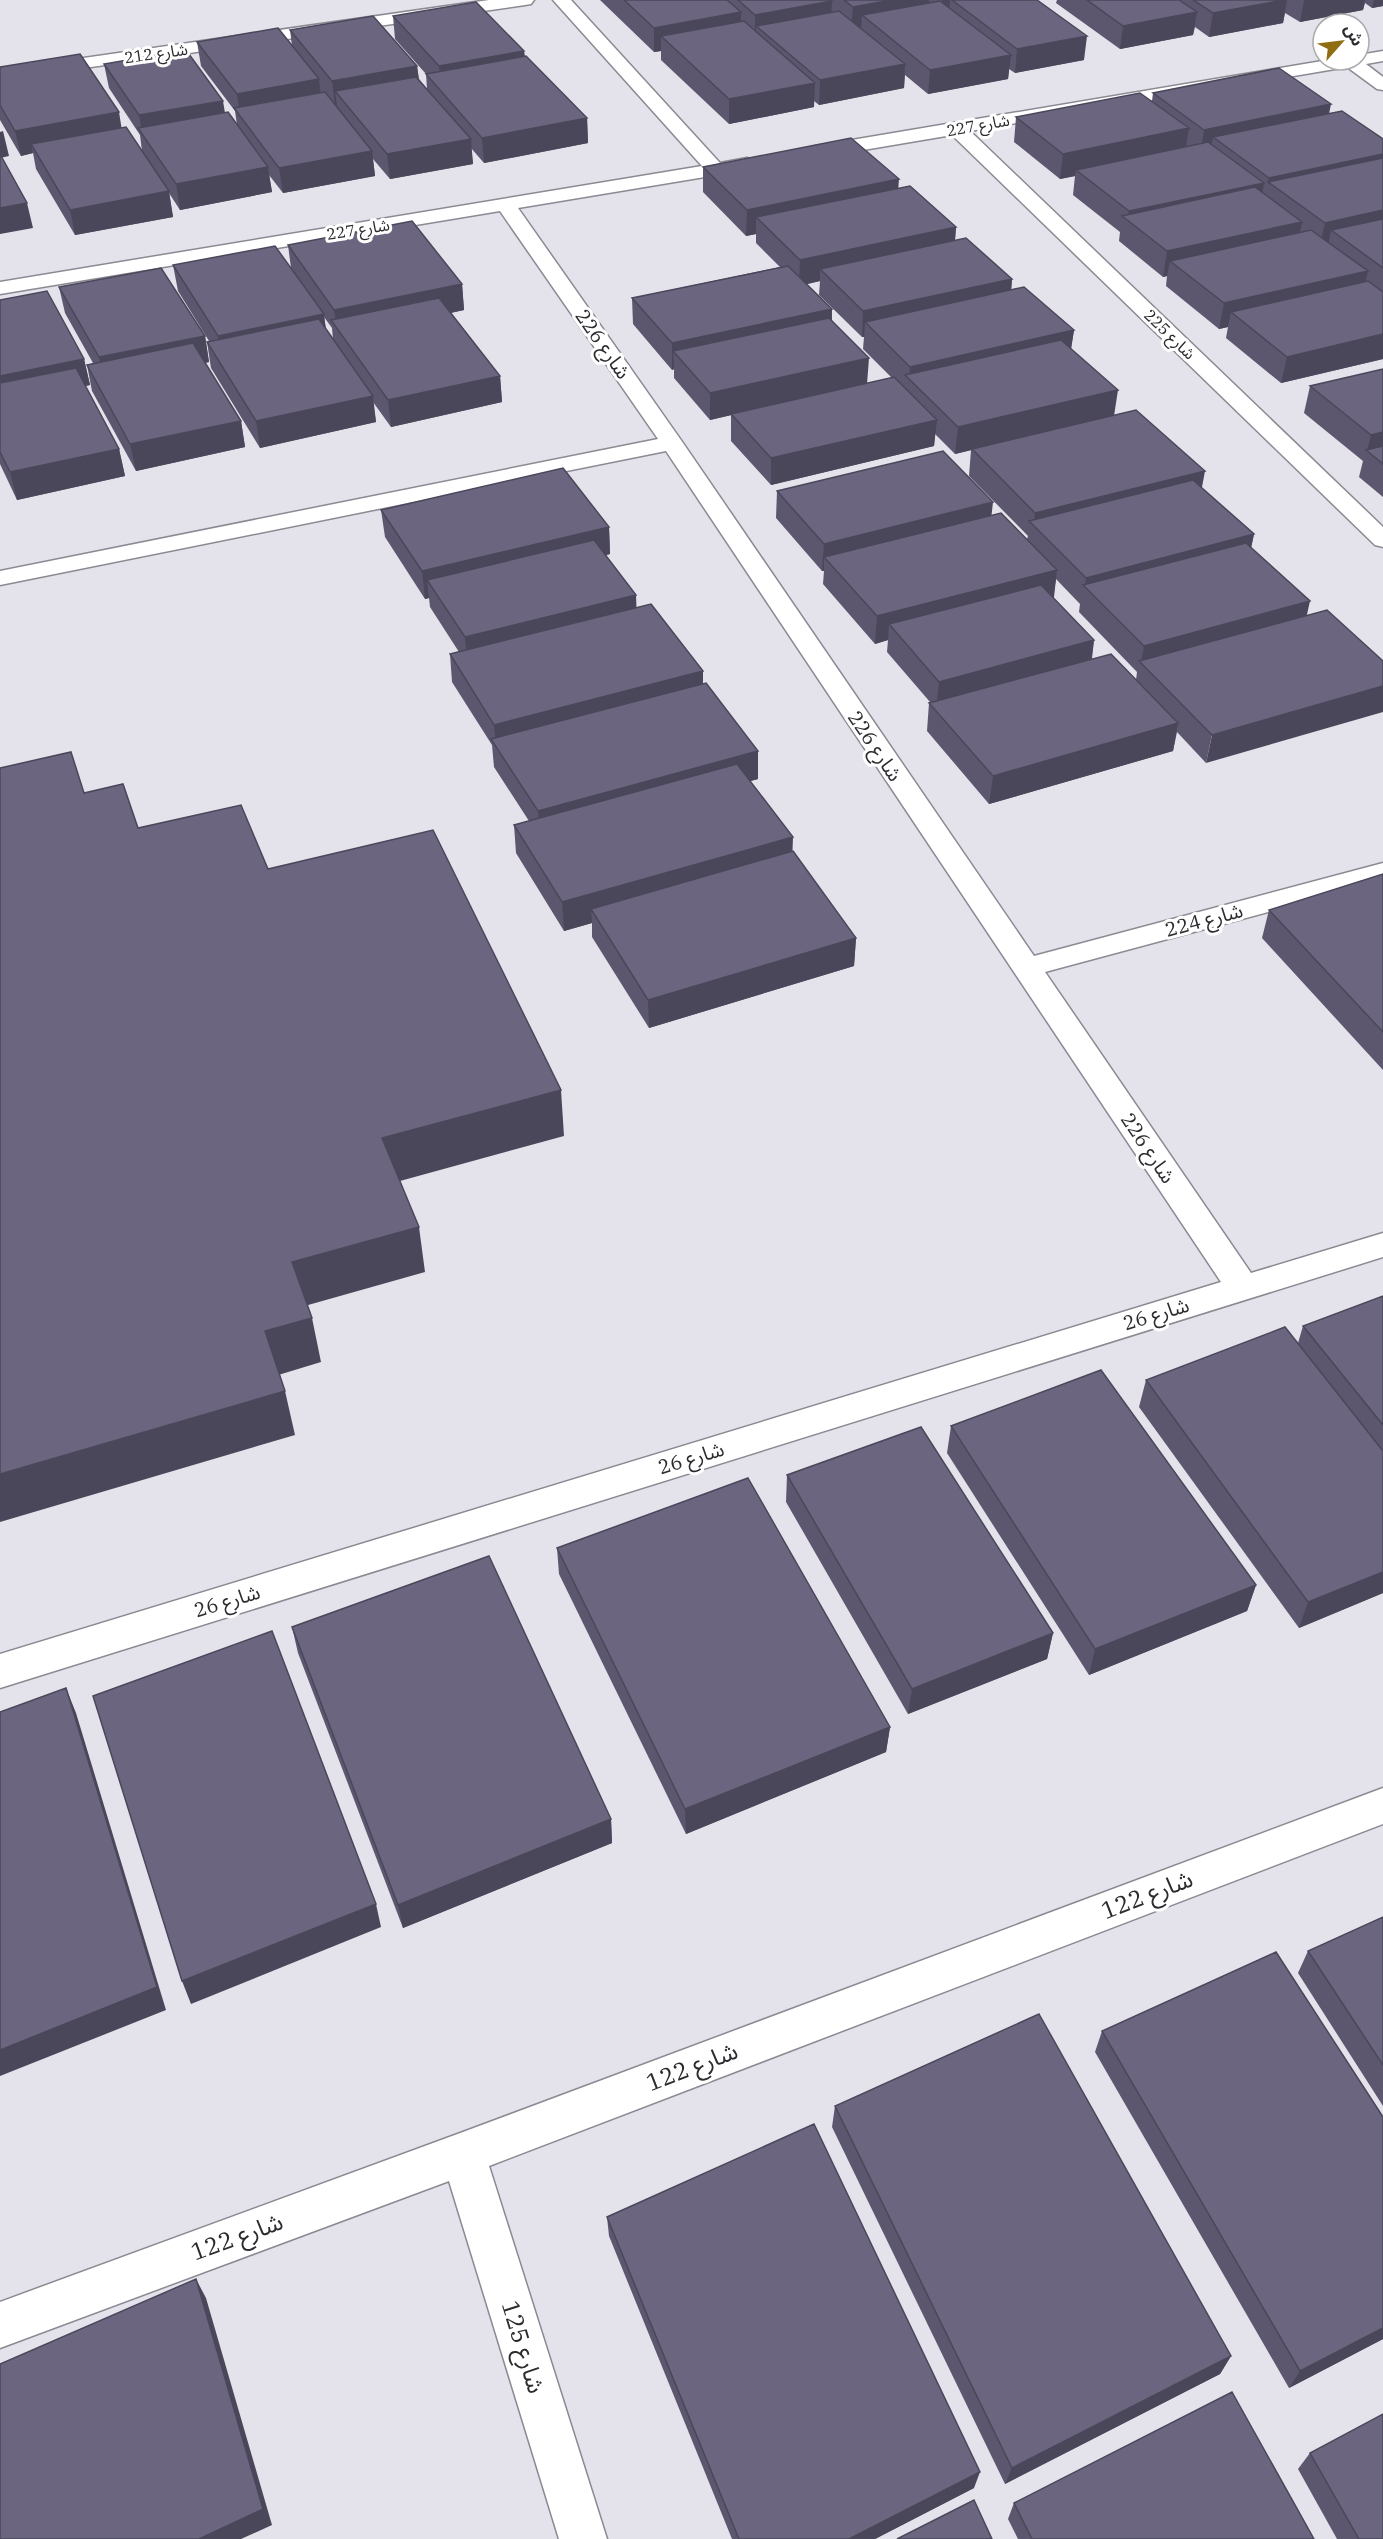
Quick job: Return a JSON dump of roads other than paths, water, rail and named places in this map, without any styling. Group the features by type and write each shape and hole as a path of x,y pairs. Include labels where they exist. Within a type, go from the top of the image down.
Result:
{"street":[{"name":"شارع 212","path":"0,75 525,0"},
{"path":"562,0 716,169"},
{"name":"شارع 227","path":"796,156 1311,69"},
{"path":"1365,72 1383,85"},
{"name":"شارع 225","path":"957,129 1383,540"},
{"name":"شارع 227","path":"0,288 761,162"},
{"name":"شارع 226","path":"507,205 672,443 1243,1288"},
{"path":"1,573 672,443"},
{"name":"شارع 224","path":"1025,968 1383,872"},
{"name":"شارع 26","path":"0,1671 1383,1245"},
{"name":"شارع 122","path":"0,2325 463,2154 1383,1806"},
{"name":"شارع 125","path":"463,2154 583,2539"}]}
